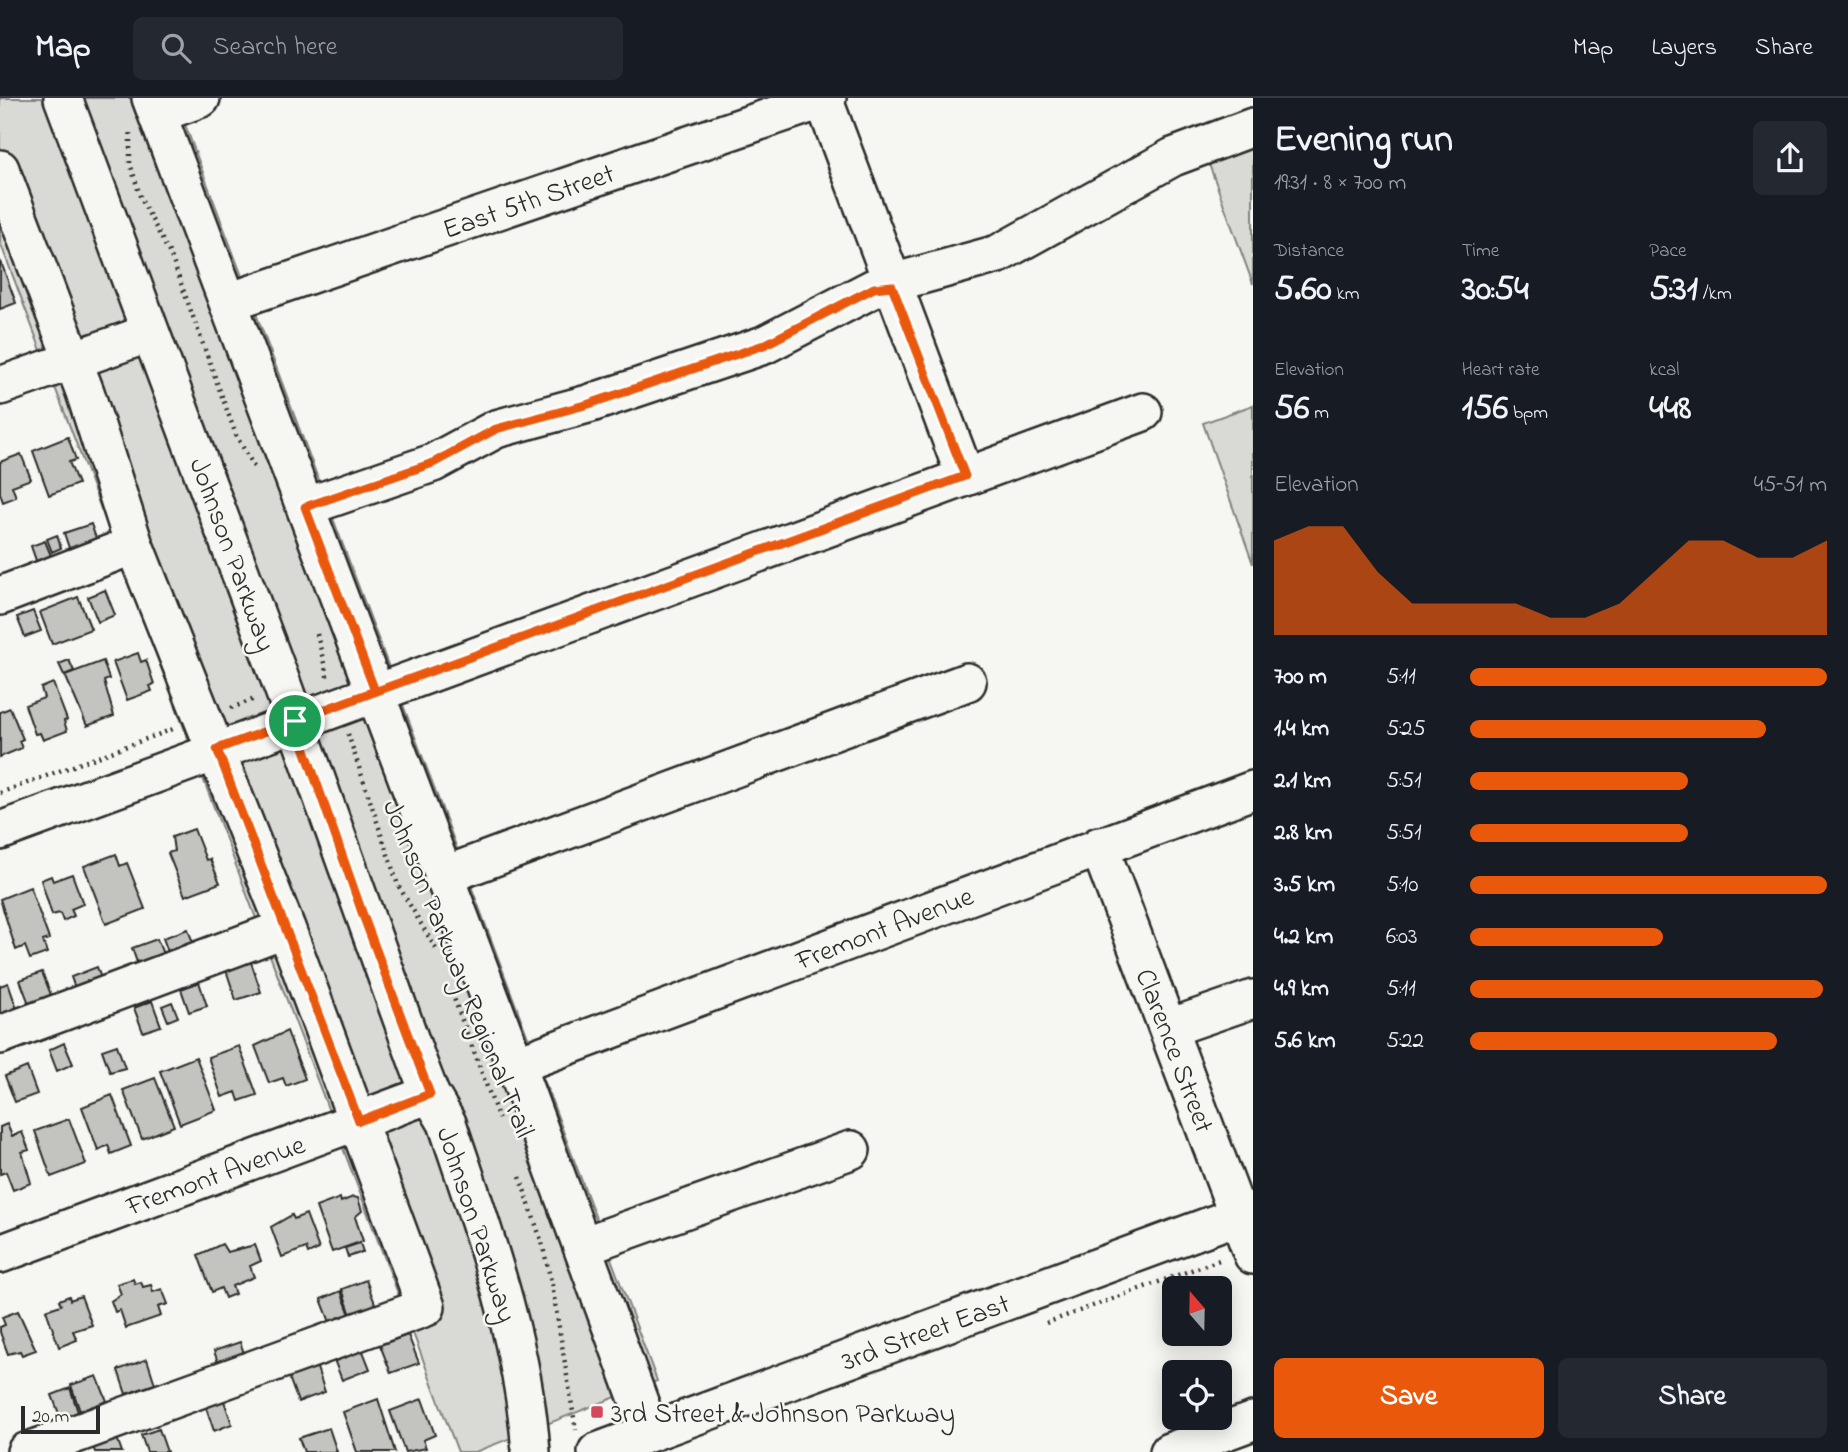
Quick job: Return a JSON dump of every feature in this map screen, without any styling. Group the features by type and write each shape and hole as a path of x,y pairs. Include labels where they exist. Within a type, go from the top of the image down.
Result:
{"street":[{"name":"Johnson Parkway","path":"63,98 295,721 430,1094 447,1123 509,1316 528,1405 531,1452"},
{"path":"201,98 146,111 229,302 516,1065 650,1432"},
{"path":"825,98 892,286 965,476"},
{"name":"East 5th Street","path":"229,302 825,98"},
{"path":"305,507 433,463 496,429 589,404 764,345 874,288 892,286 998,254 1173,157 1253,127"},
{"path":"1,176 85,392 134,545 286,928 426,1307 26,1452"},
{"path":"0,386 150,333"},
{"path":"0,831 375,691 1143,412"},
{"path":"0,596 134,545"},
{"path":"443,876 967,682"},
{"name":"Fremont Avenue","path":"516,1065 1253,790"},
{"name":"Clarence Street","path":"1099,846 1168,1028 1246,1212 1253,1255"},
{"path":"0,1035 286,928"},
{"path":"1168,1028 1253,999"},
{"name":"Fremont Avenue","path":"0,1254 430,1094"},
{"path":"583,1246 850,1150"},
{"name":"3rd Street East","path":"586,1441 650,1432 1246,1212"},
{"path":"1169,1452 1253,1421"}],"path":[{"path":"146,111 130,163 141,199 171,256 236,435 256,470"},
{"path":"316,631 329,684"},
{"path":"223,711 256,698"},
{"name":"Johnson Parkway Regional Trail","path":"345,726 398,885 437,951"},
{"path":"0,793 180,727"},
{"name":"Johnson Parkway Regional Trail","path":"450,988 503,1128"},
{"name":"Johnson Parkway Regional Trail","path":"520,1175 550,1275 577,1424 586,1441"}],"shaded area":[{"path":"0,98 175,98 657,1381 475,1452 458,1452 0,242"},
{"path":"1253,148 1253,284 1209,164"},
{"path":"1253,405 1253,564 1203,423"}],"building":[{"path":"0,263 16,303 0,309"},
{"path":"68,437 76,460 69,462 78,484 49,495 33,451"},
{"path":"21,454 31,479 12,486 16,497 3,502 0,493 0,462"},
{"path":"91,524 99,547 72,557 64,533"},
{"path":"57,535 61,548 52,552 47,539"},
{"path":"45,541 54,563 39,569 31,546"},
{"path":"105,590 115,615 98,622 88,597"},
{"path":"78,597 91,629 52,644 40,612"},
{"path":"33,611 41,631 25,637 17,617"},
{"path":"138,653 141,662 146,660 154,684 150,686 152,691 127,700 113,662"},
{"path":"69,660 74,671 64,675 59,664"},
{"path":"103,661 109,679 104,681 114,716 87,726 65,675"},
{"path":"53,683 67,720 64,721 67,731 43,740 40,733 35,734 25,705 44,698 41,688"},
{"path":"10,708 23,739 19,741 22,748 0,757 0,712"},
{"path":"194,829 206,860 210,859 220,883 185,896 168,853 174,851 172,837"},
{"path":"116,854 120,866 127,863 145,909 106,924 84,866"},
{"path":"72,874 83,904 71,909 74,916 63,921 60,913 52,915 41,880 51,876 53,881"},
{"path":"30,887 49,939 43,941 47,953 30,959 25,946 16,950 0,899"},
{"path":"188,929 197,954 172,963 163,938"},
{"path":"157,939 167,964 141,974 132,948"},
{"path":"251,962 261,992 236,1000 226,970"},
{"path":"97,967 104,987 78,996 71,977"},
{"path":"42,972 53,1000 31,1009 20,980"},
{"path":"199,982 207,1006 189,1012 181,989"},
{"path":"8,983 18,1012 0,1019 0,986"},
{"path":"152,1001 161,1026 143,1032 134,1008"},
{"path":"172,1002 178,1017 168,1021 162,1006"},
{"path":"287,1031 305,1079 286,1086 283,1078 269,1083 255,1046"},
{"path":"64,1043 73,1064 57,1071 49,1050"},
{"path":"117,1045 125,1068 110,1072 102,1050"},
{"path":"239,1046 257,1095 239,1101 236,1092 222,1097 208,1057"},
{"path":"196,1057 216,1110 180,1124 160,1071"},
{"path":"27,1067 37,1094 15,1102 5,1076"},
{"path":"155,1078 174,1126 142,1139 123,1090"},
{"path":"112,1095 131,1146 111,1154 108,1145 98,1150 82,1107"},
{"path":"69,1119 86,1164 51,1177 35,1131"},
{"path":"7,1124 12,1136 22,1132 29,1150 22,1152 31,1183 13,1190 6,1172 0,1174 0,1127"},
{"path":"353,1197 358,1198 362,1211 355,1217 363,1241 332,1252 316,1207 340,1198 341,1202"},
{"path":"306,1214 319,1249 308,1254 306,1248 282,1257 271,1227 292,1215 294,1219"},
{"path":"360,1243 363,1252 348,1257 345,1248"},
{"path":"222,1244 227,1252 255,1245 261,1261 250,1266 254,1277 232,1286 235,1294 225,1298 221,1288 212,1292 198,1255"},
{"path":"133,1279 135,1284 141,1282 143,1287 151,1285 153,1292 162,1289 168,1304 158,1307 161,1316 126,1328 120,1310 115,1312 111,1301 121,1294 117,1284"},
{"path":"366,1280 376,1306 351,1315 342,1289"},
{"path":"341,1291 350,1315 330,1322 321,1299"},
{"path":"69,1296 70,1300 81,1296 92,1325 73,1331 77,1340 59,1347 46,1310 61,1305 59,1300"},
{"path":"18,1311 36,1350 22,1355 20,1351 8,1354 0,1332 0,1327 5,1325 2,1317"},
{"path":"408,1335 419,1363 391,1373 380,1345"},
{"path":"357,1336 370,1369 342,1380 329,1347"},
{"path":"240,1342 245,1356 219,1365 214,1351"},
{"path":"147,1359 155,1384 126,1394 118,1370"},
{"path":"314,1359 325,1392 298,1402 286,1369"},
{"path":"97,1376 107,1401 80,1411 71,1385"},
{"path":"70,1388 78,1412 61,1419 52,1395"},
{"path":"378,1399 395,1452 357,1452 343,1412"},
{"path":"422,1399 435,1435 423,1440 426,1448 405,1452 390,1411"},
{"path":"224,1401 232,1424 214,1431 206,1407"},
{"path":"329,1428 337,1452 304,1452 299,1438"},
{"path":"159,1429 167,1452 147,1452 141,1435"},
{"path":"117,1438 122,1452 95,1452 93,1447"}],"place":[{"name":"3rd Street & Johnson Parkway","path":"597,1412"}],"route":[{"path":"892,286 965,476 295,721 430,1094 359,1121 217,749 375,691 305,507 433,463 496,429 589,404 764,345 874,288 892,286"}]}
